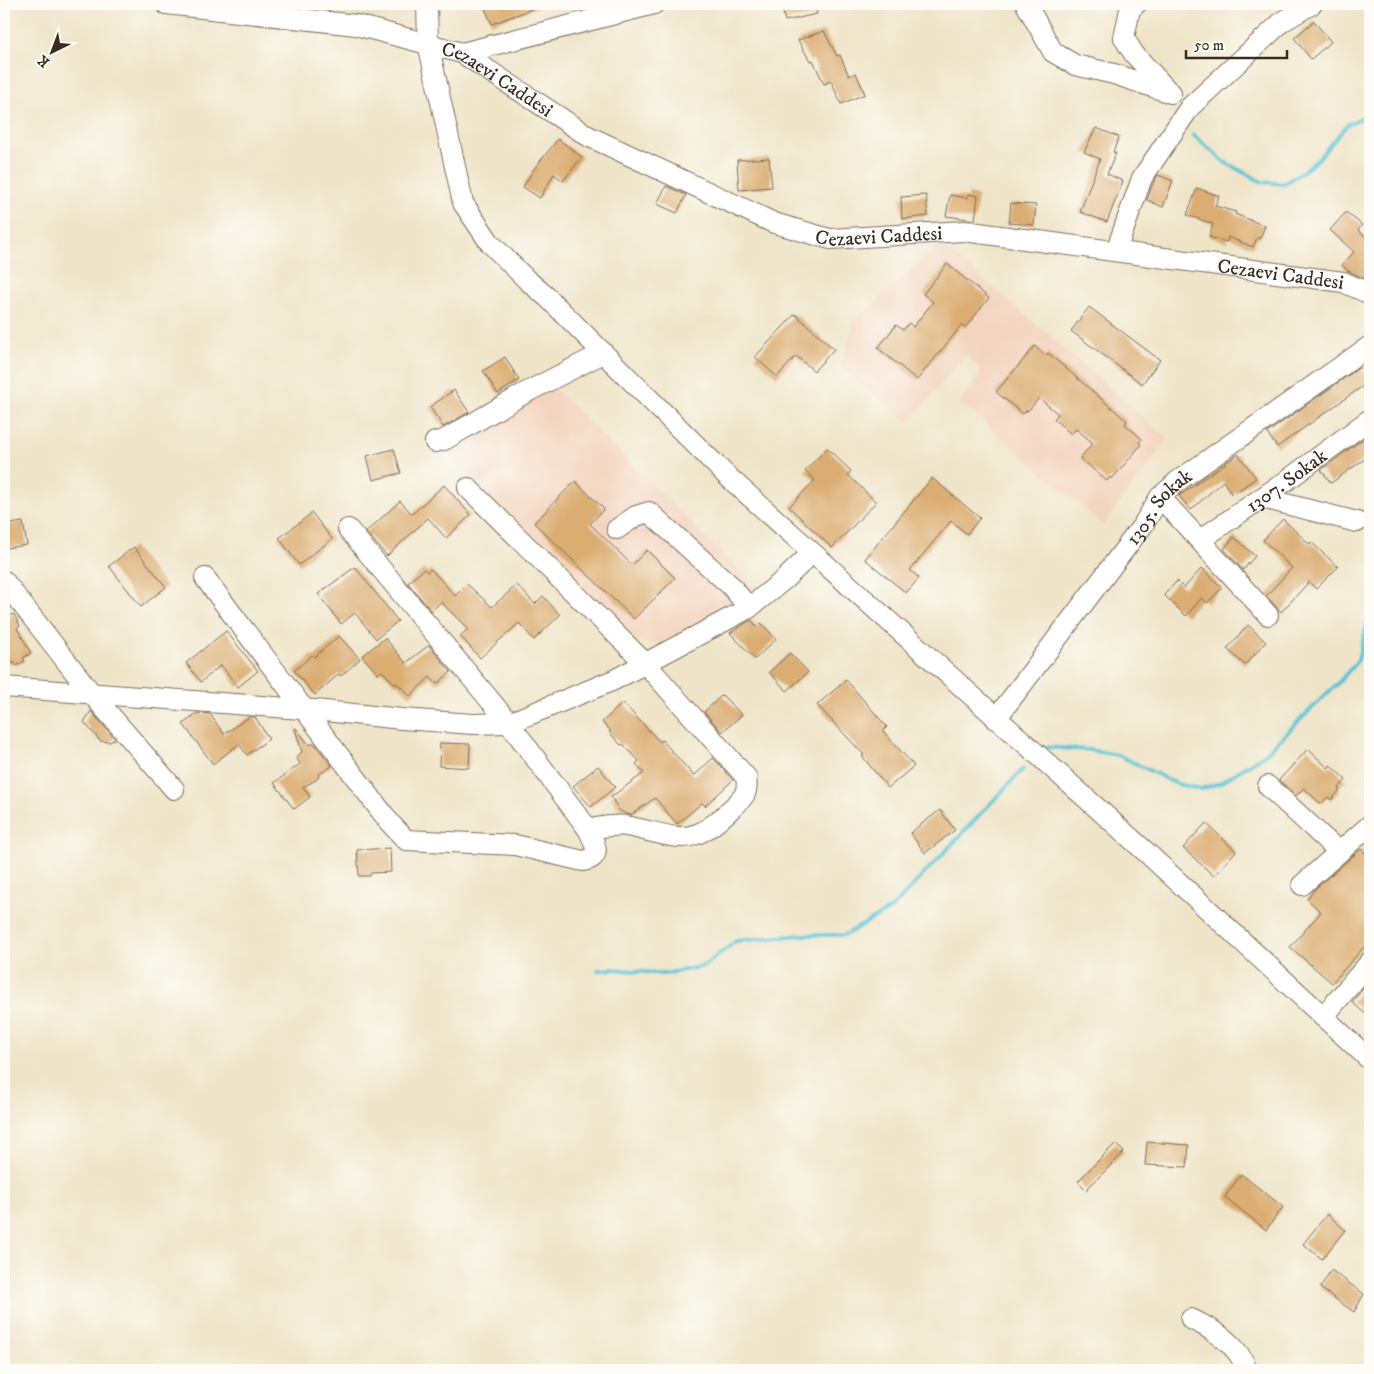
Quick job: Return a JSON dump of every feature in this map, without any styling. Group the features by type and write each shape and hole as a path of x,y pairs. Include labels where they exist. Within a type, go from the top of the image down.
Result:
{"street":[{"name":"Cezaevi Caddesi","path":"166,4 356,25 462,53 588,136 774,224 830,240 964,231 1343,282 1370,294"},
{"path":"426,4 428,43 463,203 490,243 527,280 548,297 726,475 1146,852 1370,1060"},
{"path":"462,53 652,4"},
{"path":"1026,4 1053,52 1076,65 1114,74 1171,93"},
{"path":"1136,4 1130,9 1124,38 1134,54 1171,93 1190,106"},
{"path":"1116,251 1142,178 1190,106 1283,21 1312,4"},
{"name":"1305. Sokak","path":"996,719 1143,525 1160,497 1178,481 1370,346"},
{"path":"435,442 444,440 525,393 603,353"},
{"name":"1307. Sokak","path":"1200,540 1262,498 1370,419"},
{"path":"468,488 645,664 746,777 748,787 745,796 718,822 696,836 673,838 624,826 588,829"},
{"path":"1160,497 1268,615"},
{"path":"1262,498 1357,522"},
{"path":"616,529 636,516 649,512 731,586 748,608"},
{"path":"205,578 390,823 406,840 515,845 583,861 590,860 594,855 596,846 588,829 509,723 348,529"},
{"path":"4,687 464,724 509,723 614,680 748,608 785,579 812,553"},
{"path":"4,581 91,693 174,789"},
{"path":"1268,786 1339,852"},
{"path":"1302,885 1370,825"},
{"path":"1323,1017 1370,962"},
{"path":"1191,1318 1213,1329 1232,1346 1247,1370"}],"shaded area":[{"path":"941,244 1168,439 1103,525 960,402 982,371 966,355 909,423 841,368 854,322"},
{"path":"551,385 760,591 656,644 635,642 452,461 452,448"}],"building":[{"path":"483,4 542,4 543,5 492,24"},
{"path":"781,4 814,4 817,14 785,21"},
{"path":"1314,21 1331,42 1311,59 1294,38"},
{"path":"824,31 837,56 840,55 849,76 856,73 865,94 841,104 831,81 824,84 813,60 810,61 798,40"},
{"path":"1096,128 1119,137 1113,152 1116,153 1107,174 1123,181 1107,222 1080,212 1100,159 1084,152"},
{"path":"558,139 582,157 563,181 554,174 540,198 523,187 533,170"},
{"path":"769,158 772,187 739,190 737,160"},
{"path":"1158,175 1173,181 1163,207 1147,200"},
{"path":"666,186 686,195 677,213 657,204"},
{"path":"1197,188 1219,196 1215,206 1236,212 1235,214 1265,226 1260,238 1257,238 1253,247 1228,237 1227,242 1209,237 1213,224 1187,215"},
{"path":"968,194 978,196 975,220 946,216 950,195 968,198"},
{"path":"926,195 928,216 902,219 901,197"},
{"path":"1011,203 1036,205 1034,225 1009,223"},
{"path":"1346,212 1362,225 1358,230 1370,241 1370,274 1366,279 1348,271 1342,265 1354,252 1330,230"},
{"path":"947,264 989,298 965,328 962,325 917,380 878,348 896,325 903,330 909,323 913,327 933,302 923,294"},
{"path":"1089,307 1160,360 1142,384 1071,331"},
{"path":"795,314 834,349 814,371 796,356 777,377 755,357"},
{"path":"1035,346 1046,356 1048,353 1127,421 1125,424 1142,439 1139,443 1141,445 1112,479 1110,477 1107,481 1080,458 1093,443 1076,429 1071,434 1054,419 1058,414 1039,398 1023,414 996,392"},
{"path":"505,357 519,380 498,394 483,371"},
{"path":"1360,367 1370,381 1277,447 1267,433"},
{"path":"454,390 469,412 443,427 430,407"},
{"path":"1368,435 1370,438 1370,455 1331,483 1321,470"},
{"path":"827,448 851,471 848,475 876,502 832,548 789,507 815,480 805,471"},
{"path":"394,449 401,473 373,480 367,456"},
{"path":"1238,454 1256,478 1232,495 1223,481 1191,510 1179,496"},
{"path":"932,478 980,518 967,534 951,521 910,570 919,578 906,593 865,559"},
{"path":"575,481 604,509 590,524 632,565 647,550 675,578 634,619 534,523"},
{"path":"444,485 471,515 446,538 428,518 387,556 366,532 400,501 412,514"},
{"path":"312,513 332,539 299,565 279,538"},
{"path":"1283,519 1309,544 1311,542 1338,567 1316,589 1309,582 1281,612 1266,596 1292,568 1263,540"},
{"path":"23,522 27,545 6,548 4,525"},
{"path":"1234,537 1255,556 1243,570 1224,549"},
{"path":"134,547 166,587 141,607 109,566"},
{"path":"355,567 398,621 376,639 355,613 341,624 318,594"},
{"path":"1202,568 1222,588 1207,603 1202,598 1186,616 1164,595 1177,581 1184,588"},
{"path":"424,569 427,572 431,569 455,596 467,584 492,607 517,585 535,604 543,596 560,615 534,640 519,623 480,658 460,636 468,629 441,602 431,611 408,583"},
{"path":"14,614 20,626 17,628 31,653 23,658 25,661 16,666 14,662 8,665 4,658 4,619"},
{"path":"751,620 757,627 761,623 776,639 755,659 730,633"},
{"path":"1248,625 1266,642 1245,665 1227,649"},
{"path":"226,631 258,671 238,687 221,665 201,682 186,663"},
{"path":"339,636 360,659 315,695 294,671 312,655 314,657"},
{"path":"385,638 406,663 429,645 451,672 437,684 430,677 410,696 382,671 378,674 362,656"},
{"path":"790,653 808,672 787,691 769,672"},
{"path":"846,680 887,727 883,731 914,766 888,788 862,756 864,755 817,705"},
{"path":"722,695 742,715 722,732 704,712"},
{"path":"623,703 660,742 662,740 694,776 713,758 733,780 705,806 702,803 677,824 655,798 631,815 619,810 611,797 644,773 636,764 639,761 623,744 621,745 602,722"},
{"path":"91,711 115,739 110,742 100,741 84,722"},
{"path":"197,713 210,714 224,734 249,717 255,717 269,739 247,755 239,744 213,764 183,724"},
{"path":"296,728 309,745 314,743 332,766 318,775 319,777 316,780 303,787 310,797 294,809 274,783 300,764 296,757 302,752"},
{"path":"440,743 470,744 469,768 439,766"},
{"path":"1308,749 1328,768 1330,765 1346,780 1331,800 1328,797 1321,804 1304,788 1296,796 1279,780"},
{"path":"598,766 615,787 591,807 573,786"},
{"path":"940,810 955,830 925,853 910,833"},
{"path":"1206,823 1236,851 1214,876 1183,848"},
{"path":"390,848 391,872 359,876 357,850"},
{"path":"1361,849 1370,858 1370,950 1364,947 1332,983 1290,947 1321,912 1307,899 1316,888"},
{"path":"1370,980 1370,1018 1352,1002"},
{"path":"1147,1142 1189,1145 1187,1167 1145,1165"},
{"path":"1115,1144 1124,1152 1086,1190 1078,1181"},
{"path":"1241,1174 1283,1207 1266,1230 1225,1197"},
{"path":"1327,1214 1345,1230 1322,1259 1303,1244"},
{"path":"1331,1270 1364,1294 1354,1312 1320,1288"}],"waterway":[{"path":"1193,135 1226,163 1262,182 1284,184 1318,159 1348,124 1370,114"},
{"path":"1044,747 1089,750 1118,755 1177,784 1201,789 1220,783 1264,755 1340,681 1358,660 1370,614"},
{"path":"598,970 613,969 664,974 704,966 736,941 801,935 845,935 892,908 1023,769"}]}
